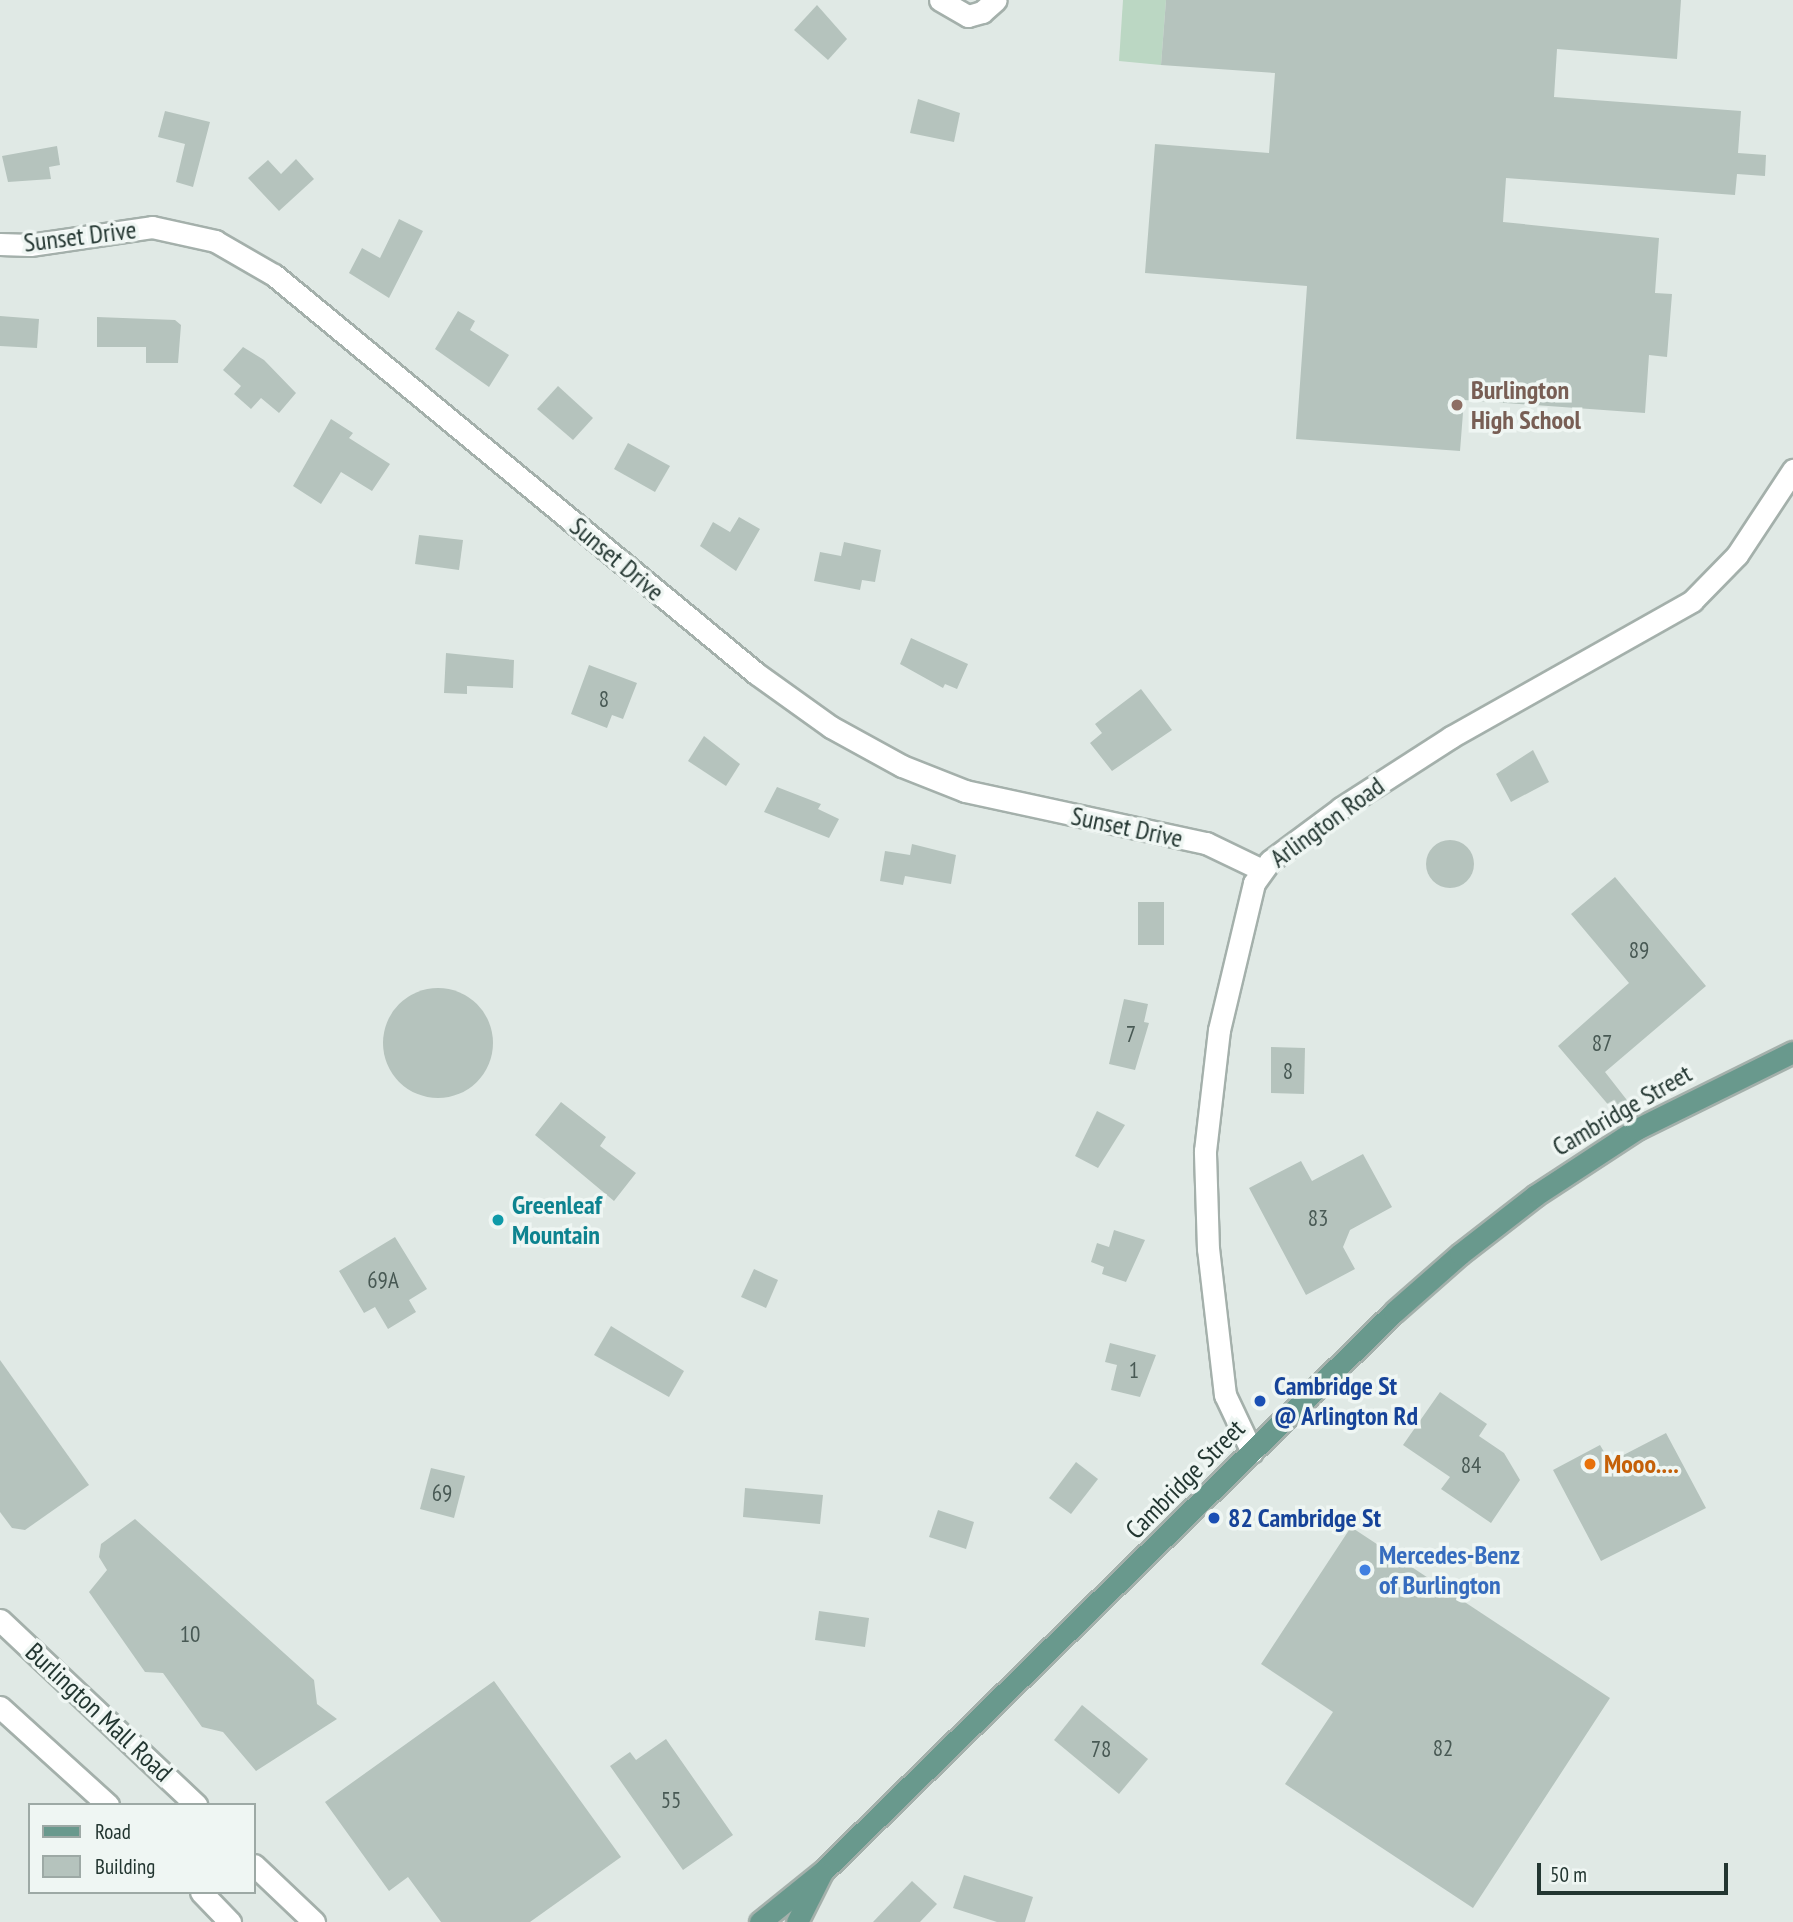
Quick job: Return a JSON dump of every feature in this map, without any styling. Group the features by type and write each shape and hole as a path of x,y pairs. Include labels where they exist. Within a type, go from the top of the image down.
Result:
{"main road":[{"name":"Cambridge Street","path":"760,1922 822,1872 1394,1312 1508,1215 1657,1117 1793,1052"},
{"name":"Cambridge Street","path":"797,1922 822,1872"}],"street":[{"path":"940,0 968,16 982,12 996,0"},
{"name":"Sunset Drive","path":"0,244 152,227 215,241 274,275 757,674 841,732 965,792 1206,843 1262,870"},
{"name":"Arlington Road","path":"1252,1452 1225,1395 1208,1249 1205,1151 1219,1030 1250,894 1262,870 1303,835 1451,737 1692,601 1737,555 1793,470"},
{"name":"Burlington Mall Road","path":"0,1620 194,1803"},
{"path":"0,1707 106,1803"},
{"path":"256,1867 314,1922"},
{"path":"256,1873 295,1922"},
{"path":"203,1894 230,1922"}],"green space":[{"path":"1123,0 1166,0 1161,65 1119,61"}],"building":[{"path":"1166,0 1681,0 1677,59 1557,49 1554,97 1741,111 1738,153 1766,155 1765,176 1737,174 1735,195 1506,178 1503,222 1659,238 1655,293 1672,294 1667,357 1649,355 1645,413 1464,400 1460,451 1296,439 1307,286 1145,273 1155,144 1269,153 1275,73 1161,65"},
{"path":"817,5 847,39 828,60 794,30"},
{"path":"918,99 960,113 954,142 910,133"},
{"path":"165,111 210,122 193,187 176,182 185,144 158,137"},
{"path":"57,146 60,165 49,167 51,179 8,182 2,156"},
{"path":"296,159 314,179 279,211 248,178 268,160 281,174"},
{"path":"399,219 423,231 389,298 349,273 362,248 380,258"},
{"path":"458,311 475,321 470,330 509,355 489,387 435,349"},
{"path":"0,316 39,319 37,348 0,346"},
{"path":"97,317 175,320 181,325 178,363 146,363 146,347 97,347"},
{"path":"243,347 264,360 296,393 279,413 261,398 251,409 234,394 241,386 223,370"},
{"path":"558,386 593,418 573,440 537,409"},
{"path":"331,419 353,433 349,438 390,464 372,491 341,472 321,504 293,486"},
{"path":"628,443 670,466 655,492 614,469"},
{"path":"739,517 760,529 736,571 700,546 713,522 730,532"},
{"path":"419,535 463,540 459,570 415,564"},
{"path":"844,542 881,550 875,582 862,580 860,590 814,581 820,552 841,556"},
{"path":"911,638 968,664 957,689 945,684 943,688 900,664"},
{"path":"446,653 514,660 513,688 467,686 467,694 444,693"},
{"path":"589,665 637,683 623,719 612,715 607,728 571,714"},
{"path":"1141,689 1172,730 1112,771 1090,743 1102,733 1095,724"},
{"path":"704,736 740,764 726,786 688,761"},
{"path":"1533,750 1549,782 1511,802 1496,774"},
{"path":"777,787 821,804 818,809 839,819 829,838 764,812"},
{"path":"1450,840 1467,847 1474,864 1467,881 1450,888 1433,881 1426,864 1433,847"},
{"path":"912,844 956,855 951,884 905,876 903,885 880,881 885,851 910,855"},
{"path":"1615,877 1706,986 1605,1072 1630,1104 1617,1115 1558,1046 1629,983 1571,914"},
{"path":"1138,902 1164,902 1164,945 1138,945"},
{"path":"438,988 459,993 477,1004 488,1022 493,1043 488,1064 477,1082 459,1093 438,1098 417,1093 399,1082 388,1064 383,1043 388,1022 399,1004 417,993"},
{"path":"1124,999 1148,1004 1144,1022 1149,1023 1135,1070 1109,1064"},
{"path":"1271,1047 1305,1048 1304,1094 1271,1093"},
{"path":"561,1102 606,1137 600,1146 636,1173 614,1201 535,1135"},
{"path":"1097,1111 1125,1125 1098,1168 1075,1156"},
{"path":"1363,1154 1392,1207 1350,1230 1343,1247 1355,1269 1306,1295 1249,1188 1301,1161 1312,1181"},
{"path":"1114,1230 1145,1240 1126,1282 1102,1274 1104,1267 1091,1262 1097,1243 1109,1247"},
{"path":"395,1237 427,1289 409,1300 416,1312 388,1329 375,1307 364,1313 339,1271"},
{"path":"754,1269 778,1280 766,1308 741,1297"},
{"path":"611,1326 684,1371 669,1397 594,1355"},
{"path":"1110,1343 1156,1355 1140,1397 1111,1390 1117,1365 1105,1362"},
{"path":"0,1360 89,1485 25,1530 12,1528 0,1512"},
{"path":"1440,1392 1487,1424 1479,1436 1504,1453 1520,1480 1491,1523 1441,1489 1450,1477 1403,1445"},
{"path":"1666,1433 1706,1508 1601,1561 1553,1470 1600,1445 1610,1462"},
{"path":"1076,1462 1098,1479 1071,1514 1049,1498"},
{"path":"431,1468 465,1476 454,1518 420,1509"},
{"path":"745,1488 823,1495 820,1524 743,1517"},
{"path":"938,1510 974,1522 966,1549 929,1537"},
{"path":"135,1519 314,1680 317,1704 337,1719 256,1771 223,1732 202,1727 163,1673 145,1672 89,1592 107,1570 99,1557 101,1544"},
{"path":"1351,1527 1610,1698 1473,1908 1285,1784 1333,1712 1261,1664"},
{"path":"819,1611 869,1618 865,1647 815,1640"},
{"path":"494,1681 621,1857 530,1922 441,1922 408,1877 389,1891 325,1802"},
{"path":"1082,1705 1148,1759 1119,1794 1054,1740"},
{"path":"666,1739 733,1835 683,1870 610,1766 630,1752 636,1760"},
{"path":"964,1875 1033,1897 1025,1922 997,1922 953,1908"},
{"path":"912,1881 937,1904 920,1922 873,1922"}],"place":[{"name":"Burlington High School","path":"1457,405"},
{"name":"Greenleaf Mountain","path":"498,1220"},
{"name":"Cambridge St @ Arlington Rd","path":"1260,1401"},
{"name":"Mooo....","path":"1590,1464"},
{"name":"82 Cambridge St","path":"1214,1518"},
{"name":"Mercedes-Benz of Burlington","path":"1365,1570"}]}
